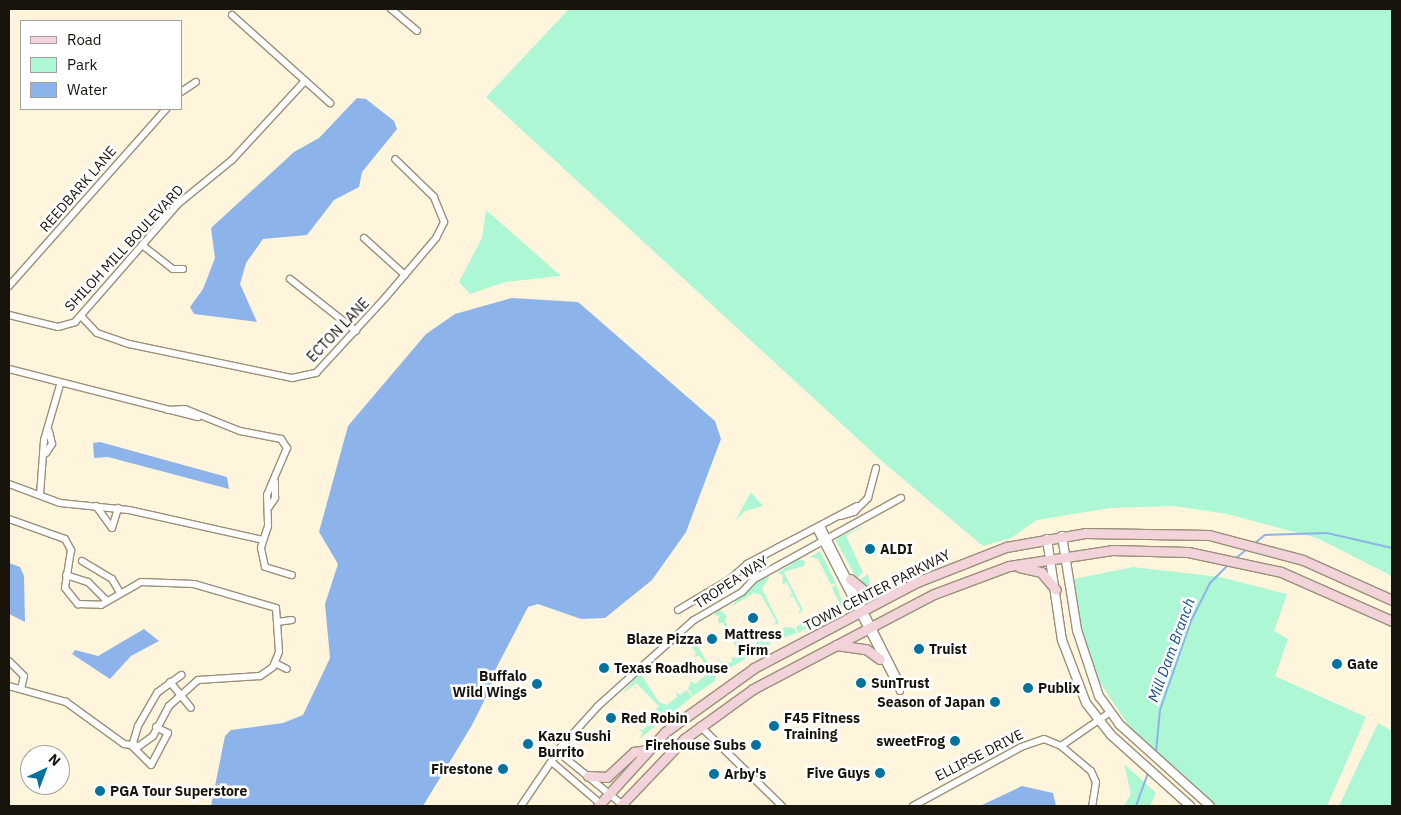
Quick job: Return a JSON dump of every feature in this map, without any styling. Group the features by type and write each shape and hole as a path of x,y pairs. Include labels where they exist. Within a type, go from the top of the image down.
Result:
{"main road":[{"name":"TOWN CENTER PARKWAY","path":"600,805 646,750 704,700 754,668 897,593 971,558 1047,538 1134,531 1232,540 1277,552 1392,600"},
{"path":"622,806 700,726 753,689 934,594 1009,566 1064,555 1145,549 1214,556 1250,564 1309,582 1392,621"},
{"path":"1009,566 1041,572 1056,590"},
{"path":"850,580 866,592 897,593"},
{"path":"836,645 866,649 880,659"},
{"path":"588,776 607,777 634,752 646,750"}],"street":[{"path":"391,9 416,31"},
{"path":"232,15 304,82 330,103"},
{"path":"182,91 196,82"},
{"name":"SHILOH MILL BOULEVARD","path":"9,315 58,327 81,316 178,204 232,160 304,82"},
{"name":"REEDBARK LANE","path":"9,286 165,110"},
{"name":"ECTON LANE","path":"81,316 109,339 292,378 316,373 405,275 444,222 434,197 395,160"},
{"path":"364,238 405,275"},
{"path":"142,245 173,269 183,269"},
{"path":"290,279 356,331"},
{"path":"9,369 60,385 199,417 281,439 287,448 275,482 267,495 269,507 263,540 265,568 292,575"},
{"path":"40,495 49,431 60,385"},
{"path":"678,610 777,548 857,506 870,494 869,480 876,468"},
{"path":"9,484 60,503 118,508 263,540"},
{"name":"TROPEA WAY","path":"521,806 553,763 558,752 612,693 694,620 742,592 754,579 821,544 901,498"},
{"path":"96,506 112,528 118,508"},
{"path":"9,519 65,540 71,550 66,575 67,594 78,604 91,607 107,601 141,582 194,584 276,608 275,663 260,676 198,680 178,697 147,742 132,746"},
{"path":"818,527 829,539 850,580 860,612"},
{"path":"818,527 821,544 869,628 900,691 880,659 869,628"},
{"path":"1062,536 1084,658 1109,713 1141,746 1210,806"},
{"path":"1047,538 1072,673 1098,720 1137,759 1190,806"},
{"path":"82,561 112,579 120,593"},
{"path":"66,575 88,582 107,601"},
{"path":"277,622 292,620"},
{"path":"9,661 24,676 21,689"},
{"path":"275,663 287,669"},
{"path":"132,746 146,709 170,682 181,675"},
{"path":"170,682 178,697 191,708"},
{"path":"9,686 66,702 132,746 151,765 168,733 156,727"},
{"path":"1061,746 1109,713"},
{"path":"700,726 782,806"},
{"name":"ELLIPSE DRIVE","path":"913,806 1034,740 1061,746 1094,776 1097,794 1092,806"},
{"path":"558,752 622,806"},
{"path":"553,763 600,805"}],"green space":[{"path":"569,9 1392,9 1392,576 1317,538 1227,514 1174,506 1110,508 1037,520 1011,538 983,546 885,464 486,97"},
{"path":"486,210 561,276 505,282 470,294 459,282 482,238"},
{"path":"751,492 763,506 745,511 735,521"},
{"path":"867,524 846,536 863,572 857,579 836,541 838,538"},
{"path":"820,551 836,583 831,585 818,559 810,557"},
{"path":"931,554 939,561 883,585 867,587 858,581 868,574 870,585 880,585 882,579 887,581 901,574 900,570 904,573 918,566 917,561 931,559"},
{"path":"799,559 805,561 804,566 784,572 803,610 798,614 800,609 793,596 789,597 792,593 787,583 782,584 783,575 777,573"},
{"path":"1133,567 1220,577 1287,594 1274,631 1288,639 1275,676 1366,717 1327,806 1217,806 1132,731 1094,673 1084,643 1074,579"},
{"path":"770,576 762,589 779,623 773,625 776,621 761,595 754,593 730,607 756,581"},
{"path":"836,584 844,607 798,633 796,627 806,621 805,617 811,623 831,608 837,609 839,602 832,588"},
{"path":"719,609 727,616 725,621 736,641 741,640 736,647 723,623 718,623 719,616 714,615"},
{"path":"785,627 794,628 797,633 766,643"},
{"path":"686,636 693,639 716,676 715,681 693,696 688,689 691,681 695,684 706,675 707,666 699,656 694,657 696,653 690,644 683,642"},
{"path":"757,641 772,643 730,668 722,665 714,655 725,666 732,661 731,657 738,658 756,647"},
{"path":"640,673 659,702 667,705 677,697 676,692 680,695 687,690 692,697 639,739 643,733 638,728 643,730 657,716 654,711 659,706 636,683 621,695"},
{"path":"1378,723 1392,731 1392,806 1339,806"},
{"path":"1124,764 1156,793 1150,806 1124,806 1131,794"}],"water":[{"path":"357,98 366,99 394,121 397,129 362,172 359,187 334,200 307,235 263,239 246,263 240,284 257,322 194,314 190,307 203,289 215,258 211,228 294,152 319,138"},
{"path":"512,298 578,302 715,421 721,439 686,532 652,580 605,618 581,619 538,604 528,607 491,678 492,685 472,725 423,806 211,806 225,736 231,730 283,723 303,715 330,658 325,604 338,564 319,532 348,426 426,334 455,314"},
{"path":"100,442 227,477 229,489 108,457 94,458 93,443"},
{"path":"9,563 20,567 24,576 25,622 9,614"},
{"path":"144,629 159,641 131,656 110,679 72,654 75,650 98,656"},
{"path":"995,750 996,752 955,773 964,762"},
{"path":"1022,786 1053,793 1056,806 980,806"}],"waterway":[{"name":"Mill Dam Branch","path":"1255,543 1265,535 1327,533 1392,548"},
{"name":"Mill Dam Branch","path":"1235,559 1247,549"},
{"name":"Mill Dam Branch","path":"1156,752 1160,710 1191,621 1210,583 1230,563"},
{"name":"Mill Dam Branch","path":"1136,806 1148,773"}],"place":[{"name":"ALDI","path":"870,549"},
{"name":"Mattress Firm","path":"753,618"},
{"name":"Blaze Pizza","path":"712,639"},
{"name":"Truist","path":"919,649"},
{"name":"Gate","path":"1337,664"},
{"name":"Texas Roadhouse","path":"604,668"},
{"name":"SunTrust","path":"861,683"},
{"name":"Buffalo Wild Wings","path":"537,684"},
{"name":"Publix","path":"1028,688"},
{"name":"Season of Japan","path":"995,702"},
{"name":"Red Robin","path":"611,718"},
{"name":"F45 Fitness Training","path":"774,726"},
{"name":"sweetFrog","path":"955,741"},
{"name":"Kazu Sushi Burrito","path":"528,744"},
{"name":"Firehouse Subs","path":"756,745"},
{"name":"Firestone","path":"503,769"},
{"name":"Five Guys","path":"880,773"},
{"name":"Arby's","path":"714,774"},
{"name":"PGA Tour Superstore","path":"100,791"}]}
